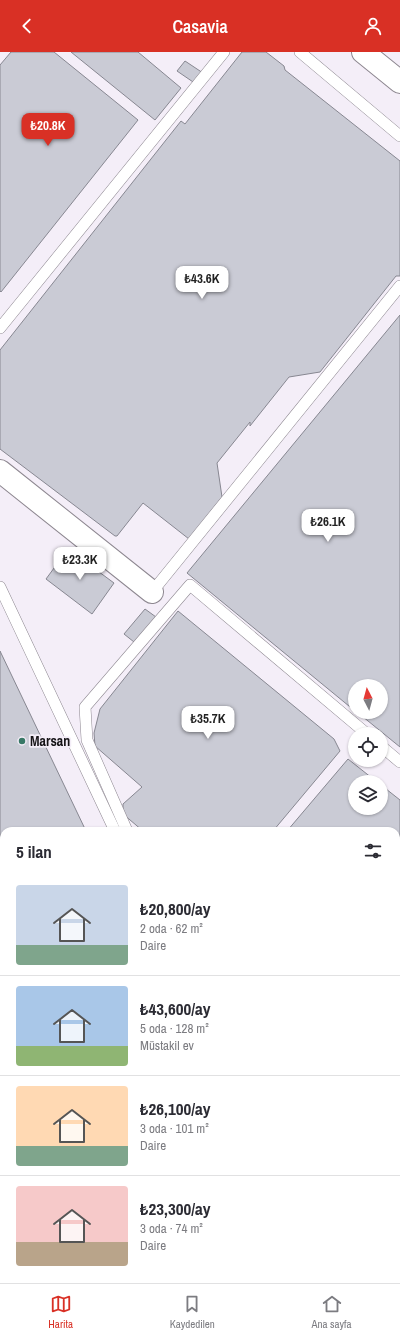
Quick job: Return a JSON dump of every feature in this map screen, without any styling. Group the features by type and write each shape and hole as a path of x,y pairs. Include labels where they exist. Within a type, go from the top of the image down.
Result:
{"street":[{"path":"363,52 400,82"},
{"path":"0,471 152,592"}],"lane":[{"path":"0,328 224,52"},
{"path":"300,52 400,136"},
{"path":"152,592 400,286"},
{"path":"125,827 87,740 85,707 190,585 359,727"},
{"path":"0,587 113,827"},
{"path":"388,752 400,762"}],"building":[{"path":"11,52 54,52 138,120 1,292 0,65"},
{"path":"71,52 138,52 181,88 155,120"},
{"path":"242,52 266,52 284,66 285,70 400,161 400,276 396,276 320,372 289,377 250,426 250,422 217,463 222,497 189,539 143,503 117,536 115,536 0,449 0,350 181,121 185,124"},
{"path":"185,61 203,73 196,84 177,71"},
{"path":"400,315 400,747 388,737 388,727 375,727 366,719 388,719 388,679 348,679 348,705 187,573"},
{"path":"68,549 114,583 92,614 46,579"},
{"path":"145,609 156,617 134,642 124,634"},
{"path":"178,611 334,739 340,751 276,827 138,827 123,814 123,804 142,787 95,746 94,733 100,709"},
{"name":"Marsan","path":"0,651 84,827 0,827"},
{"path":"348,759 348,767 358,767 368,775 348,775 348,815 388,815 388,791 400,800 400,827 290,827"}],"place":[{"name":"Marsan","path":"22,741"}]}
